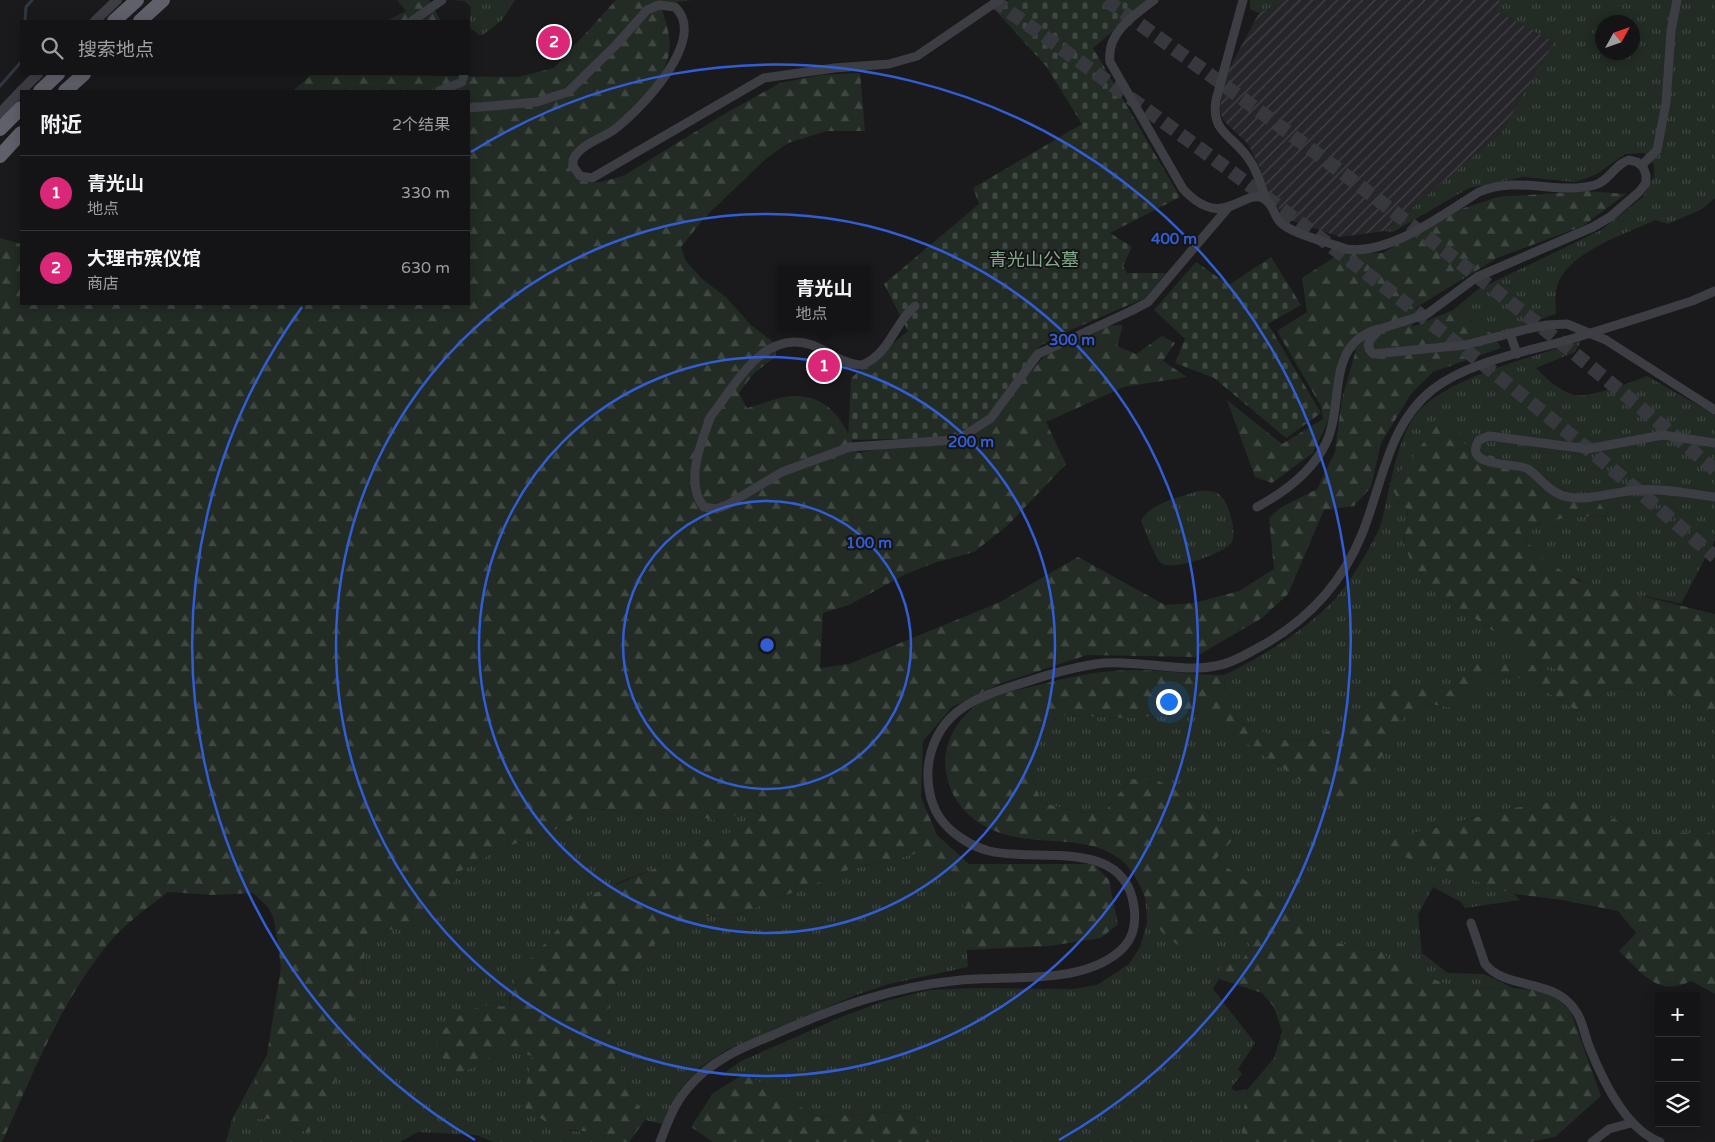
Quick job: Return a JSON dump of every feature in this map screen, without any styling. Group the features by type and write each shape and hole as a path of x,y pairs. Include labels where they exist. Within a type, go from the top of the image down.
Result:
{"highway":[{"path":"115,20 137,0"},
{"path":"141,20 162,0"},
{"path":"66,90 83,75"},
{"path":"0,115 20,103"},
{"path":"0,129 20,109"},
{"path":"0,156 20,134"}],"street":[{"path":"96,20 117,0"},
{"path":"413,20 442,0"},
{"path":"470,108 537,102 568,92 616,45 647,10 660,5 675,7 684,21 683,40 661,82 623,122 581,149 573,160 573,166 580,176 592,178 764,78 834,68 889,64 916,56 1000,0"},
{"path":"1154,0 1120,29 1112,45 1110,62 1183,189 1195,199 1212,208 1227,209"},
{"path":"1244,0 1216,100 1214,114 1216,123 1253,164 1267,200 1273,207 1278,219 1287,226 1356,250 1401,238 1479,192 1490,188 1519,185 1572,187 1594,185 1602,181 1626,161 1634,161 1642,165 1646,175 1644,185 1603,222 1477,277 1422,317 1369,332 1358,339 1344,356 1334,418 1321,452 1298,480 1280,494 1257,506"},
{"path":"1642,165 1654,156 1657,150 1666,103 1671,32 1677,0"},
{"path":"442,90 462,82 464,75"},
{"path":"25,90 46,84"},
{"path":"0,115 20,92"},
{"path":"915,306 900,320 892,340 874,358 862,365 846,362 810,344 793,342 772,346 756,358 710,416 695,475 696,492 704,507 716,509 727,505 782,472 850,448 954,440 972,432 998,409 1023,371 1038,354 1148,302 1227,209 1255,197 1267,200"},
{"path":"660,1142 684,1092 712,1065 735,1051 835,1008 887,992 929,984 1084,970 1105,961 1125,946 1135,922 1134,900 1122,878 1110,866 1080,858 993,852 964,839 945,824 935,810 928,783 931,752 939,733 955,713 976,698 1048,675 1102,664 1143,663 1200,668 1215,666 1241,657 1289,630 1322,600 1351,557 1361,536 1393,446 1411,411 1432,390 1445,381 1472,368 1623,323 1692,301 1715,291"},
{"path":"1380,329 1369,341 1369,349 1375,355 1465,346 1547,325 1575,326 1594,334 1626,352 1715,410"},
{"path":"1510,333 1517,354"},
{"path":"1715,443 1663,435 1587,449 1489,436 1479,440 1477,445 1478,453 1485,461 1527,468 1553,491 1568,497 1647,489 1715,497"},
{"path":"1471,923 1485,964 1489,969 1505,977 1549,988 1575,1010 1596,1065 1631,1123 1651,1138 1660,1142"},
{"path":"1592,1142 1608,1130 1631,1123"}],"shaded area":[{"path":"1286,0 1500,0 1495,10 1555,42 1501,133 1385,231 1340,237 1286,219 1266,191 1261,170 1248,144 1223,120 1220,111 1221,99 1229,69 1259,13"}],"green space":[{"path":"397,0 429,0 440,20 388,20 406,11"},
{"path":"453,0 515,0 502,20 483,35 479,35 470,28 471,7 465,1"},
{"path":"616,0 693,0 660,4 665,18 670,47 667,61 660,76 651,90 628,115 572,154 581,180 591,183 623,176 726,113 780,83 821,75 860,73 865,131 827,131 788,143 767,158 705,217 681,247 686,261 702,279 726,297 751,325 777,345 775,357 754,373 739,393 747,408 791,396 809,398 820,402 829,407 842,423 858,453 971,433 998,411 1051,348 1101,326 1123,325 1117,346 1136,354 1162,336 1175,343 1163,361 1187,377 1124,387 1046,422 1066,464 1007,526 974,552 934,563 906,574 849,605 823,613 820,668 849,664 1000,602 1078,557 1165,605 1194,603 1239,591 1274,569 1269,518 1280,508 1317,489 1335,452 1342,398 1356,350 1340,355 1329,419 1313,453 1272,483 1255,477 1227,400 1282,444 1323,419 1321,406 1277,331 1307,312 1302,278 1341,253 1383,253 1449,213 1498,197 1586,191 1626,194 1583,226 1497,258 1417,307 1412,327 1453,310 1494,335 1501,348 1433,372 1411,394 1381,443 1371,487 1354,506 1324,510 1288,594 1262,618 1195,657 1087,655 999,684 952,707 923,741 921,797 937,835 969,864 1094,864 1109,880 1118,924 1101,938 1049,946 966,950 961,878 919,853 848,870 740,914 707,916 661,937 607,996 612,1048 645,1120 629,1142 608,1142 599,1132 566,1129 541,1119 522,1106 532,1056 501,1049 479,1065 458,1074 435,1050 442,1031 459,1016 483,1005 509,1007 516,975 588,896 654,869 689,843 743,830 761,816 755,809 719,821 690,815 644,814 591,808 548,834 501,848 459,872 441,902 417,925 366,934 362,990 330,1098 308,1133 275,1119 246,1118 257,1073 267,1055 281,967 274,919 268,907 253,893 212,895 168,892 121,930 91,967 76,990 49,1040 2,1142 0,1142 0,238 20,244 20,305 470,305 470,90 294,90 311,75 518,77 554,68"},
{"name":"青光山公墓","path":"1009,0 1149,0 1093,48 1180,197 1110,233 1132,247 1123,266 1127,273 1166,273 1145,298 1059,335 1040,346 1005,400 974,427 945,438 848,440 851,378 908,331 884,284 979,204 973,188 1082,124 1046,66 995,10"},
{"path":"1250,0 1286,0 1259,13 1250,9"},
{"path":"1500,0 1715,0 1715,198 1702,209 1668,224 1655,220 1596,247 1570,266 1560,278 1556,291 1556,314 1494,335 1453,310 1477,290 1601,230 1643,197 1654,176 1654,165 1644,153 1625,154 1597,174 1576,182 1523,177 1469,188 1393,232 1385,231 1501,133 1554,42 1495,10"},
{"path":"1271,257 1301,305 1268,324 1321,413 1286,438 1214,378 1175,363 1185,339 1154,310 1196,262 1229,285"},
{"path":"1581,341 1575,352 1536,368 1559,388 1575,395 1600,392 1647,376 1715,415 1715,540 1681,604 1590,583 1570,575 1551,564 1534,549 1518,529 1572,516 1610,517 1597,500 1562,501 1513,463 1466,447 1412,458 1391,482 1399,450 1410,423 1418,412 1432,400 1450,388 1471,378"},
{"path":"1438,423 1458,427 1466,447 1513,463 1561,500 1597,500 1610,517 1572,516 1519,529 1526,541 1546,561 1577,580 1715,614 1715,726 1681,696 1651,691 1612,688 1577,711 1528,680 1487,672 1479,685 1456,708 1430,704 1403,717 1365,787 1342,797 1320,794 1203,713 1123,718 1066,715 1034,728 1030,769 1041,802 1079,813 1106,810 1131,779 1157,780 1198,803 1235,837 1216,859 1327,941 1382,951 1390,961 1458,989 1513,988 1551,992 1571,1012 1601,1096 1555,1137 1530,1142 1243,1142 1241,1122 1248,1089 1274,1058 1282,1031 1274,1007 1262,993 1219,979 1222,965 1244,958 1251,942 1207,933 1192,953 1171,940 1161,931 1133,873 1117,857 1101,849 1083,844 1026,839 988,828 970,816 953,795 947,778 946,752 950,738 962,719 979,703 990,697 1053,681 1120,670 1224,675 1225,693 1239,722 1282,740 1315,739 1390,692 1413,683 1445,695 1478,661 1535,665 1583,683 1533,658 1440,595 1412,566 1404,542 1408,509 1403,507 1389,484 1412,458"},
{"path":"1390,485 1408,509 1404,542 1412,565 1440,595 1533,658 1591,686 1479,661 1445,695 1390,692 1315,739 1282,740 1239,722 1225,693 1224,675 1297,632 1334,600 1356,570 1377,533"},
{"path":"1198,491 1215,492 1225,501 1232,523 1232,542 1220,551 1198,560 1176,565 1161,563 1153,550 1141,521 1145,515 1158,505"},
{"path":"1487,672 1528,680 1577,711 1612,688 1651,691 1681,696 1715,726 1715,837 1710,833 1644,833 1571,799 1507,809 1428,830 1379,840 1514,894 1520,900 1465,908 1461,902 1433,887 1418,915 1422,953 1448,973 1484,974 1513,988 1458,989 1389,961 1382,951 1327,941 1216,859 1235,837 1198,803 1157,781 1131,779 1106,810 1079,813 1041,802 1030,769 1034,728 1066,715 1123,718 1203,713 1320,794 1385,749 1403,717 1430,704 1456,708 1479,685"},
{"path":"1571,799 1644,833 1710,833 1715,837 1715,994 1691,981 1669,987 1651,981 1643,975 1619,951 1636,933 1618,911 1562,900 1514,894 1398,855 1378,840 1428,830 1507,809"},
{"path":"591,808 644,814 690,815 719,821 755,809 761,816 743,830 689,843 654,869 617,883 510,996 509,1007 479,1065 501,1049 533,1056 570,1131 599,1132 608,1142 493,1142 476,1135 418,1132 400,1142 226,1142 232,1119 257,1073 247,1118 275,1119 308,1133 362,990 366,934 417,925 441,902 459,872 501,848 548,834"},
{"path":"919,853 961,878 968,967 889,984 856,995 727,1050 701,1067 680,1089 662,1124 645,1120 612,1048 607,996 661,937 707,916 740,914 848,870"},
{"path":"1145,894 1162,933 1192,952 1207,933 1251,942 1244,958 1222,965 1219,979 1213,989 1255,1043 1238,1069 1242,1074 1231,1088 1235,1091 1248,1089 1241,1122 1243,1142 941,1142 910,1111 817,1117 749,1076 720,1076 741,1061 846,1015 882,1002 929,990 977,988 1073,989 1097,985 1129,964 1140,947 1147,923"},
{"path":"741,1076 749,1076 817,1117 910,1111 941,1142 713,1142 691,1127 713,1093"}],"waterway":[{"path":"25,20 26,7 32,0"},
{"path":"0,86 20,63"}],"tunnel":[{"path":"993,0 1270,200 1361,269 1540,410 1715,557"},
{"path":"1106,0 1262,113 1416,229 1567,347 1715,470"}],"place":[{"name":"大理市殡仪馆","path":"554,42"},
{"name":"青光山","path":"824,366"}]}
